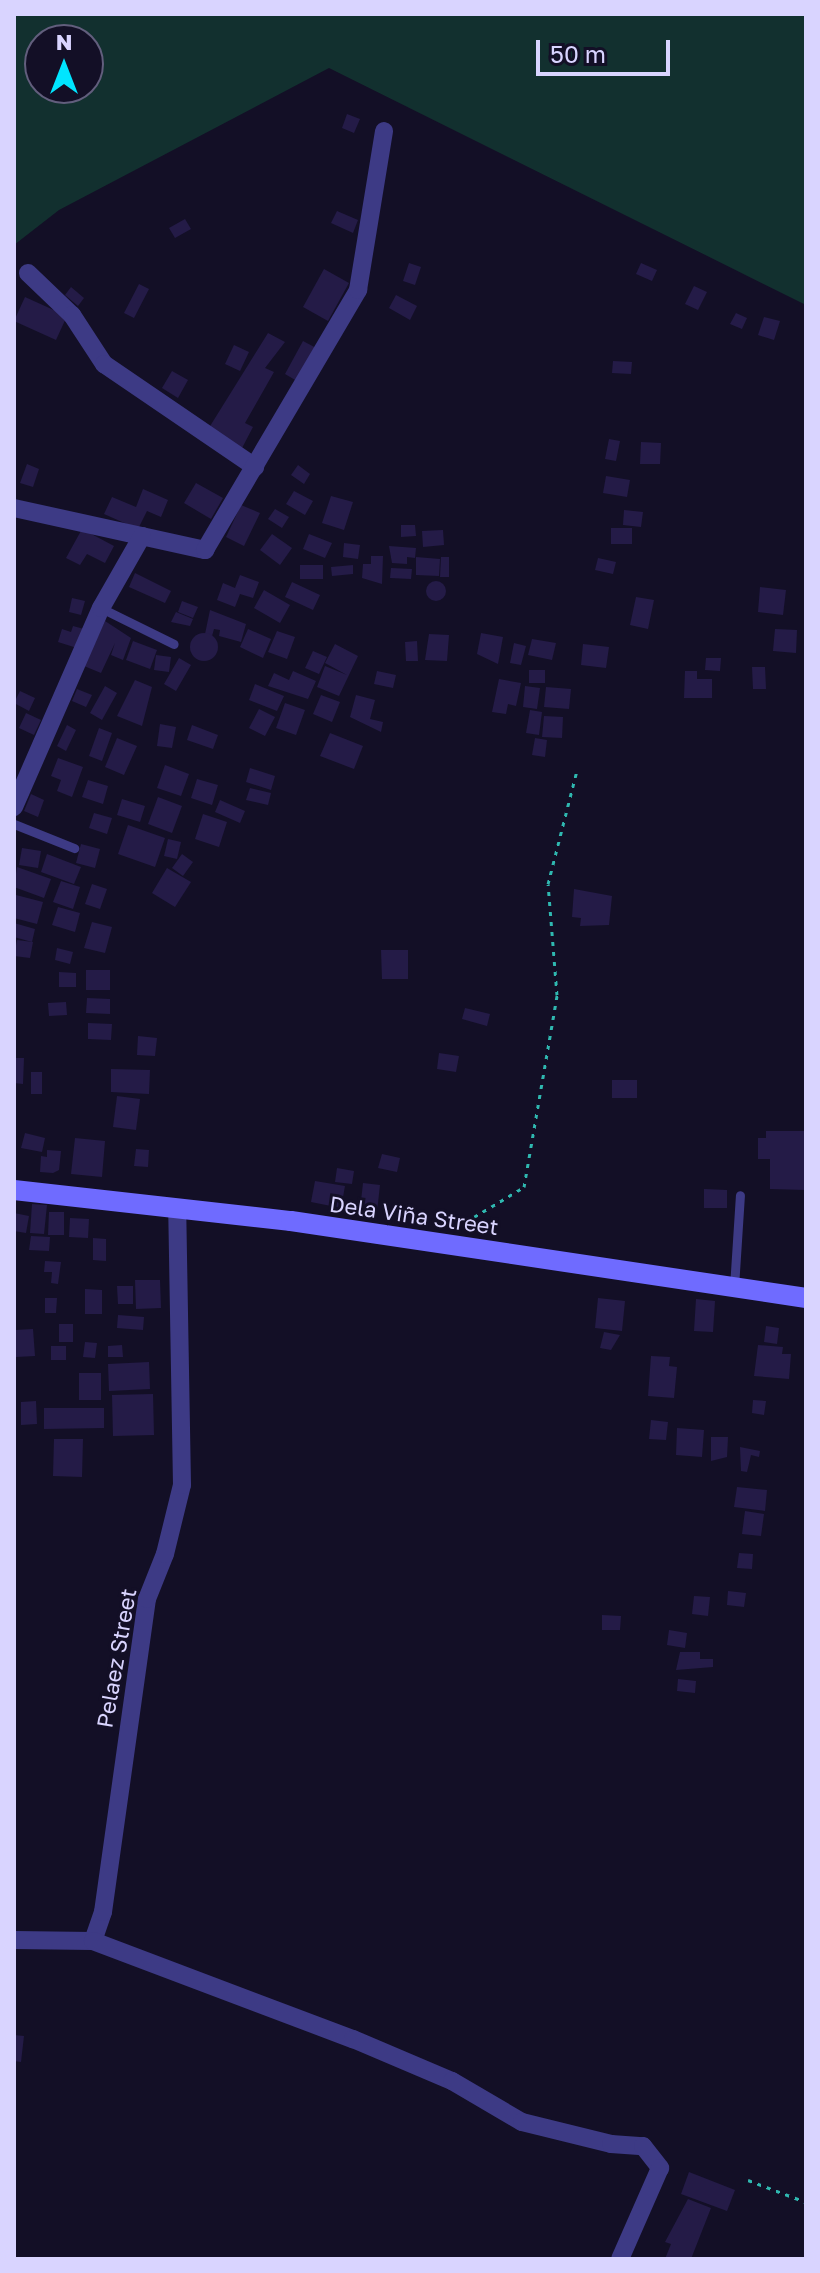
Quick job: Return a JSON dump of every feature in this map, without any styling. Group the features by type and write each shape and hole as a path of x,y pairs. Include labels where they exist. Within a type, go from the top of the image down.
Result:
{"street":[{"path":"14,508 205,550 358,290 384,131"},
{"path":"28,273 72,315 104,364 255,467"},
{"path":"15,800 101,608 142,536"},
{"name":"Dela Viña Street","path":"14,1190 433,1242 806,1298"},
{"name":"Pelaez Street","path":"93,1941 111,1868 147,1599 165,1554 182,1485 177,1209"},
{"path":"14,1940 93,1941 353,2039 452,2081 522,2122 611,2144 643,2146 660,2168 620,2259"}],"lane":[{"path":"101,608 174,644"},
{"path":"14,824 74,848"},
{"path":"734,1287 740,1195"}],"path":[{"path":"433,1242 524,1187 557,995 548,884 577,770"},
{"path":"748,2180 806,2202"}],"green space":[{"path":"14,14 806,14 806,305 329,68 59,210 14,245"}],"building":[{"path":"347,114 360,119 354,133 342,128"},
{"path":"337,211 358,220 353,233 331,223"},
{"path":"185,219 191,229 175,238 169,228"},
{"path":"409,263 421,267 415,285 403,281"},
{"path":"641,263 657,270 652,281 636,274"},
{"path":"324,269 349,283 328,321 303,307"},
{"path":"139,284 149,289 134,318 124,313"},
{"path":"694,286 707,292 698,310 685,304"},
{"path":"71,287 84,298 78,306 65,295"},
{"path":"396,295 417,306 410,320 389,308"},
{"path":"25,297 67,316 56,340 14,321"},
{"path":"736,313 747,318 742,329 730,324"},
{"path":"764,317 780,321 774,340 758,335"},
{"path":"268,333 285,342 265,368 274,372 245,423 253,427 241,450 207,431"},
{"path":"303,341 320,350 302,384 285,374"},
{"path":"234,345 249,352 240,371 225,364"},
{"path":"613,361 632,362 631,374 612,373"},
{"path":"172,371 188,380 178,398 162,388"},
{"path":"609,439 620,441 616,461 605,459"},
{"path":"641,442 661,443 660,464 640,464"},
{"path":"27,464 39,469 33,487 20,483"},
{"path":"298,465 310,474 304,484 291,475"},
{"path":"606,476 630,480 627,497 603,493"},
{"path":"196,483 223,498 211,519 184,503"},
{"path":"143,489 168,500 161,517 147,511 138,529 104,514 112,497 136,507"},
{"path":"294,491 313,501 305,515 286,504"},
{"path":"331,496 353,502 344,530 322,523"},
{"path":"241,505 260,513 244,546 226,537"},
{"path":"275,509 289,517 282,528 268,519"},
{"path":"624,510 643,512 641,527 623,525"},
{"path":"401,525 415,525 416,536 401,537"},
{"path":"611,528 632,528 632,544 611,544"},
{"path":"82,529 114,546 105,563 87,554 80,565 66,558"},
{"path":"443,530 444,545 423,547 422,531"},
{"path":"272,534 292,548 280,565 260,550"},
{"path":"309,534 332,543 325,558 303,549"},
{"path":"344,543 360,545 358,559 343,557"},
{"path":"389,546 416,548 415,558 407,557 407,564 392,563"},
{"path":"371,556 383,556 382,584 362,578 363,564 371,564"},
{"path":"416,557 440,559 439,576 416,575"},
{"path":"441,557 449,557 449,577 440,577"},
{"path":"598,558 616,562 613,574 595,570"},
{"path":"300,565 323,565 323,579 300,579"},
{"path":"353,565 353,574 332,576 331,567"},
{"path":"391,568 412,569 411,579 390,578"},
{"path":"135,573 171,591 165,603 129,587"},
{"path":"240,575 259,582 253,598 240,594 235,607 217,600 223,583 235,588"},
{"path":"432,581 440,581 446,591 440,601 432,601 426,595 426,587"},
{"path":"292,582 320,595 313,610 285,597"},
{"path":"760,587 786,590 783,615 758,612"},
{"path":"264,590 290,605 280,623 254,608"},
{"path":"636,597 654,600 648,629 630,625"},
{"path":"72,598 85,601 81,615 69,612"},
{"path":"182,601 198,607 193,618 178,612"},
{"path":"210,610 246,624 241,642 219,636 220,630 214,629 212,636 205,634"},
{"path":"176,612 193,619 190,626 171,622"},
{"path":"105,621 131,638 123,660 111,655 115,643 101,673 84,666"},
{"path":"73,626 84,629 77,648 58,642 62,629 71,632"},
{"path":"248,629 271,639 263,658 240,647"},
{"path":"775,629 797,630 796,653 773,651"},
{"path":"277,631 295,637 287,659 268,652"},
{"path":"204,633 214,637 218,647 214,657 204,661 194,657 190,647 194,637"},
{"path":"481,633 503,637 498,664 477,654"},
{"path":"429,634 449,635 447,661 425,660"},
{"path":"532,639 556,643 552,660 528,655"},
{"path":"133,641 157,650 150,669 126,660"},
{"path":"417,641 418,661 406,661 405,642"},
{"path":"514,643 526,646 521,665 510,663"},
{"path":"335,644 358,656 339,696 317,687 325,666 347,675 325,663"},
{"path":"583,644 609,647 606,668 581,665"},
{"path":"313,651 327,657 319,674 305,668"},
{"path":"156,655 171,657 169,672 154,670"},
{"path":"179,658 191,665 176,691 164,684"},
{"path":"706,658 721,658 720,671 705,670"},
{"path":"752,667 765,667 766,689 753,689"},
{"path":"529,670 545,670 545,683 529,683"},
{"path":"293,671 316,681 308,699 268,686 274,673 289,680"},
{"path":"377,671 396,675 393,688 374,684"},
{"path":"685,671 697,671 697,679 712,679 712,698 684,698"},
{"path":"499,679 521,683 516,706 508,704 506,714 492,712"},
{"path":"135,680 152,687 142,726 117,716"},
{"path":"255,684 284,696 277,711 249,700"},
{"path":"105,686 117,693 102,720 90,713"},
{"path":"525,686 540,688 537,709 523,707"},
{"path":"546,687 571,689 569,709 544,707"},
{"path":"77,689 92,695 86,707 72,701"},
{"path":"20,691 35,698 29,711 14,703"},
{"path":"321,695 340,702 332,722 313,714"},
{"path":"356,695 375,700 370,719 383,722 381,732 350,717"},
{"path":"285,703 305,710 296,735 276,728"},
{"path":"259,709 275,717 265,736 249,728"},
{"path":"530,710 542,712 539,735 526,733"},
{"path":"26,713 41,720 34,735 19,728"},
{"path":"544,716 563,717 562,738 542,737"},
{"path":"160,724 176,727 172,748 157,746"},
{"path":"67,725 76,730 66,751 57,746"},
{"path":"192,725 218,735 213,749 187,740"},
{"path":"99,728 112,733 102,761 89,756"},
{"path":"330,733 363,746 354,769 320,756"},
{"path":"117,738 137,746 124,775 105,767"},
{"path":"535,738 547,740 545,757 532,755"},
{"path":"58,758 83,767 72,797 57,791 61,780 51,776"},
{"path":"165,765 189,774 181,796 157,788"},
{"path":"250,768 275,776 271,790 246,782"},
{"path":"197,779 218,785 212,805 191,798"},
{"path":"88,780 108,786 103,804 82,797"},
{"path":"250,788 271,793 268,805 246,800"},
{"path":"31,794 44,800 38,817 24,811"},
{"path":"158,797 182,806 172,833 148,824"},
{"path":"122,799 145,806 140,822 117,815"},
{"path":"220,800 245,811 240,823 215,812"},
{"path":"94,813 112,818 107,834 89,828"},
{"path":"203,814 227,822 219,847 195,839"},
{"path":"128,825 165,838 155,867 118,854"},
{"path":"168,839 181,842 177,859 164,856"},
{"path":"81,844 100,849 95,868 76,863"},
{"path":"22,848 41,851 38,868 19,865"},
{"path":"47,854 81,867 74,884 41,872"},
{"path":"182,854 193,862 183,876 172,868"},
{"path":"17,867 51,879 44,898 14,887"},
{"path":"167,868 191,882 175,907 152,893"},
{"path":"61,881 80,887 73,909 53,902"},
{"path":"92,884 107,889 100,909 85,904"},
{"path":"574,889 612,896 609,925 580,926 581,918 572,917"},
{"path":"16,895 43,902 37,924 14,918"},
{"path":"58,907 80,913 75,932 52,925"},
{"path":"92,922 112,927 105,953 84,948"},
{"path":"14,923 35,929 32,942 14,937"},
{"path":"17,940 33,942 30,958 14,956"},
{"path":"57,948 73,952 70,964 55,960"},
{"path":"381,950 408,950 408,979 382,979"},
{"path":"86,970 110,970 110,990 86,990"},
{"path":"59,972 76,973 76,987 59,987"},
{"path":"87,998 110,999 110,1014 86,1013"},
{"path":"66,1002 67,1015 49,1016 48,1003"},
{"path":"465,1008 490,1014 487,1026 462,1019"},
{"path":"88,1023 112,1024 111,1040 88,1039"},
{"path":"138,1036 157,1038 155,1056 137,1055"},
{"path":"439,1053 459,1056 456,1072 437,1069"},
{"path":"14,1058 24,1058 23,1084 14,1083"},
{"path":"111,1069 150,1070 149,1094 111,1092"},
{"path":"31,1072 42,1072 42,1094 31,1094"},
{"path":"612,1080 637,1080 637,1098 612,1098"},
{"path":"117,1096 140,1099 136,1130 113,1127"},
{"path":"766,1131 806,1131 806,1190 770,1189 770,1159 758,1159 758,1138 766,1138"},
{"path":"25,1133 45,1138 42,1152 21,1148"},
{"path":"75,1138 105,1141 102,1177 71,1174"},
{"path":"136,1149 149,1150 148,1167 134,1166"},
{"path":"47,1150 61,1151 59,1170 53,1173 40,1172 41,1156 47,1157"},
{"path":"382,1154 400,1158 397,1172 378,1168"},
{"path":"337,1168 354,1171 352,1184 335,1182"},
{"path":"315,1181 345,1186 341,1208 311,1202"},
{"path":"363,1183 380,1185 377,1212 360,1210"},
{"path":"704,1189 727,1190 727,1208 704,1208"},
{"path":"32,1204 47,1205 44,1234 30,1233"},
{"path":"49,1212 64,1212 64,1235 48,1235"},
{"path":"14,1213 29,1216 26,1233 14,1231"},
{"path":"70,1218 89,1219 88,1238 69,1237"},
{"path":"31,1236 50,1237 49,1251 29,1250"},
{"path":"93,1238 106,1239 106,1261 93,1260"},
{"path":"45,1261 61,1262 58,1284 51,1283 52,1272 44,1272"},
{"path":"135,1280 160,1280 161,1308 136,1309"},
{"path":"117,1286 133,1286 133,1304 118,1304"},
{"path":"85,1289 102,1290 102,1314 85,1314"},
{"path":"45,1298 57,1298 56,1313 45,1313"},
{"path":"598,1298 625,1301 622,1331 595,1328"},
{"path":"696,1299 715,1301 713,1332 694,1331"},
{"path":"118,1315 144,1317 143,1330 117,1328"},
{"path":"59,1324 73,1324 73,1342 59,1342"},
{"path":"766,1326 779,1328 777,1344 764,1342"},
{"path":"33,1329 35,1356 16,1357 15,1330"},
{"path":"604,1332 620,1335 611,1350 600,1348"},
{"path":"85,1342 97,1343 95,1358 83,1357"},
{"path":"122,1345 123,1357 108,1357 108,1346"},
{"path":"758,1345 783,1347 782,1354 791,1354 789,1379 754,1376"},
{"path":"51,1346 66,1346 66,1360 51,1360"},
{"path":"651,1356 670,1357 669,1366 677,1367 674,1398 648,1396"},
{"path":"149,1362 150,1389 109,1391 108,1364"},
{"path":"79,1373 101,1373 101,1400 79,1400"},
{"path":"153,1394 154,1435 113,1436 112,1395"},
{"path":"753,1400 766,1401 764,1415 752,1413"},
{"path":"36,1401 37,1424 21,1425 21,1402"},
{"path":"44,1408 104,1408 104,1428 44,1429"},
{"path":"651,1420 668,1422 666,1440 649,1439"},
{"path":"677,1428 704,1430 702,1457 676,1455"},
{"path":"711,1437 728,1437 727,1457 711,1461"},
{"path":"54,1439 83,1439 82,1477 53,1476"},
{"path":"740,1447 760,1451 759,1457 751,1455 747,1472 741,1471"},
{"path":"737,1487 767,1490 765,1511 734,1507"},
{"path":"745,1511 764,1514 761,1536 742,1534"},
{"path":"739,1553 753,1554 752,1569 737,1568"},
{"path":"728,1591 746,1593 744,1607 727,1605"},
{"path":"694,1596 710,1597 708,1616 692,1614"},
{"path":"602,1615 621,1616 620,1630 602,1630"},
{"path":"669,1630 687,1633 685,1648 667,1645"},
{"path":"680,1652 700,1652 700,1659 713,1659 713,1667 676,1670"},
{"path":"678,1679 696,1681 695,1693 677,1691"},
{"path":"14,2035 24,2036 21,2062 14,2061"},
{"path":"689,2172 735,2190 727,2211 681,2194"},
{"path":"688,2199 711,2208 691,2259 665,2259 671,2244 665,2242"}]}
